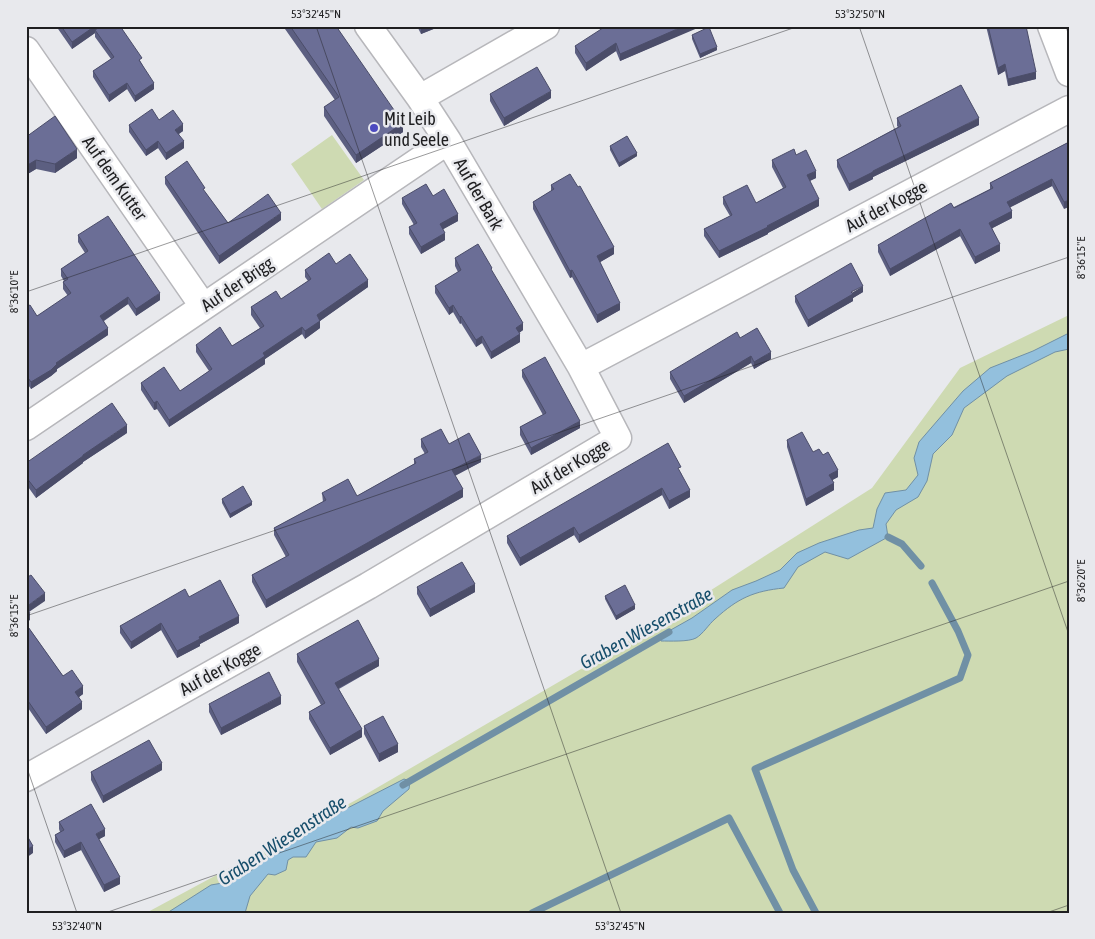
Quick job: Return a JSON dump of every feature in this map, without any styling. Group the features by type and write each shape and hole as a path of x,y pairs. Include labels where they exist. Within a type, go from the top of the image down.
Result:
{"street":[{"name":"Auf der Bark","path":"368,26 420,98 448,141 581,367"},
{"path":"420,98 546,26"},
{"path":"1051,26 1069,73"},
{"name":"Auf dem Kutter","path":"29,58 203,306"},
{"name":"Auf der Kogge","path":"26,778 368,586 618,438 581,367 1069,110"},
{"name":"Auf der Brigg","path":"26,428 448,141"}],"green space":[{"path":"332,135 364,180 322,209 291,164"},
{"path":"1069,315 1069,913 146,913 356,800 648,630 872,488 960,368"}],"water":[{"path":"1069,333 1069,349 1055,352 1007,376 964,408 952,435 933,454 927,481 918,497 896,510 886,524 888,537 848,559 825,552 798,567 784,588 755,594 731,606 696,638 684,641 661,641 660,636 692,618 732,590 780,570 797,553 819,543 859,530 873,528 877,509 885,493 906,490 918,475 914,458 919,442 963,391 990,368 1033,351"},
{"path":"404,779 410,781 409,789 383,811 377,821 358,828 351,827 337,838 316,842 306,857 293,857 288,860 286,870 275,875 268,874 250,896 245,913 167,913 211,885 228,882 252,870 293,836"}],"building":[{"path":"61,26 95,26 72,42"},
{"path":"101,26 120,26 142,58 139,60 154,83 135,96 127,83 109,95 93,71 114,57 95,30"},
{"path":"290,26 336,26 403,123 356,155 324,107 339,97"},
{"path":"606,26 684,26 620,54 616,43 586,63 575,46"},
{"path":"988,26 1026,26 1036,72 1008,79 1005,64 998,68"},
{"path":"709,27 717,47 700,54 692,35"},
{"path":"537,67 551,91 504,118 490,94"},
{"path":"961,85 979,118 849,184 837,160 901,126 897,118"},
{"path":"152,109 159,120 173,110 183,124 175,130 184,141 166,153 158,141 146,150 129,125"},
{"path":"55,116 77,149 55,164 36,160 26,166 26,137"},
{"path":"627,136 637,153 619,163 610,146"},
{"path":"1069,142 1069,200 1064,202 1052,179 1007,202 1012,211 989,223 1000,244 975,257 960,229 890,269 878,245 951,203 954,208 993,188 990,183"},
{"path":"794,149 796,155 806,150 816,171 807,175 819,199 719,251 704,229 732,215 723,197 747,185 756,203 786,187 772,160"},
{"path":"187,161 205,188 203,189 228,223 268,194 281,213 219,256 165,177"},
{"path":"570,174 578,187 580,186 614,247 597,256 620,303 597,315 572,270 570,271 533,202 554,189 551,185"},
{"path":"426,184 433,196 444,189 458,214 440,224 445,233 421,247 409,227 417,223 402,198"},
{"path":"108,216 160,293 136,309 128,297 100,316 108,328 56,363 51,370 31,382 26,375 26,307 30,305 37,316 71,293 63,282 68,279 61,269 88,251 78,235"},
{"path":"478,244 523,323 516,328 520,334 491,352 482,336 476,340 453,305 449,308 435,286 461,270 455,258"},
{"path":"329,253 336,264 350,254 368,280 317,315 320,321 305,331 302,327 263,353 265,356 169,420 157,401 154,403 141,383 164,367 180,391 212,369 196,345 220,327 232,346 264,326 251,307 276,291 281,299 311,279 305,270"},
{"path":"851,263 863,286 851,292 853,294 808,320 795,296"},
{"path":"757,328 771,352 754,362 751,356 684,396 670,372 737,332 740,338"},
{"path":"545,357 580,421 531,448 520,427 546,413 522,370"},
{"path":"112,403 127,425 36,490 26,477 26,463"},
{"path":"441,429 449,444 469,433 481,455 452,470 463,489 266,600 252,575 289,555 274,528 326,500 322,493 348,479 357,496 416,463 414,459 428,452 421,439"},
{"path":"802,432 813,452 819,449 823,455 828,452 838,470 829,475 834,483 806,499 787,440"},
{"path":"668,443 681,467 678,468 690,490 669,501 662,488 579,535 574,527 520,558 507,536"},
{"path":"243,486 252,502 230,514 222,499"},
{"path":"462,562 475,584 430,609 417,587"},
{"path":"31,575 45,593 26,607 26,578"},
{"path":"220,580 239,616 177,651 161,623 131,642 120,626 185,589 189,597"},
{"path":"625,585 635,605 616,616 605,596"},
{"path":"26,607 30,613 26,616"},
{"path":"358,620 379,659 335,683 362,729 330,748 309,712 325,703 297,654"},
{"path":"26,624 63,676 72,670 83,686 75,692 82,702 46,727 26,698"},
{"path":"269,672 281,696 221,728 209,704"},
{"path":"383,716 398,744 379,754 364,726"},
{"path":"149,740 162,763 103,796 91,772"},
{"path":"91,804 105,829 96,834 120,877 104,885 81,842 64,851 55,835 64,830 59,822"},
{"path":"26,834 33,846 26,850"}],"waterway":[{"path":"888,537 902,544 921,566"},
{"path":"816,913 793,870 755,769 960,678 968,655 958,631 932,583"},
{"name":"Graben Wiesenstraße","path":"403,785 669,632"},
{"path":"532,913 729,818 780,913"}],"place":[{"name":"Mit Leib und Seele","path":"374,128"}]}
